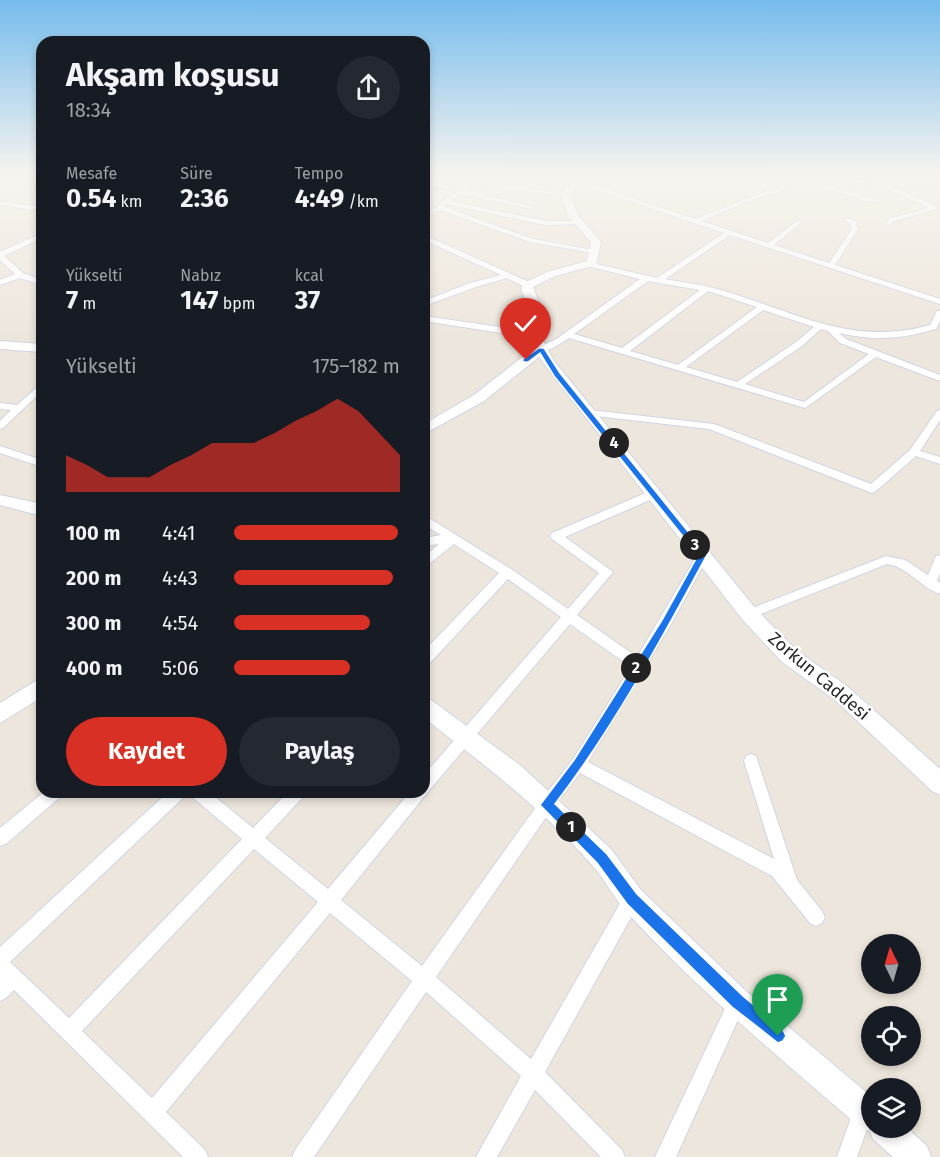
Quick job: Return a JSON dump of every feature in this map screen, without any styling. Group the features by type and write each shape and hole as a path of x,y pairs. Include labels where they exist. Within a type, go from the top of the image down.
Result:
{"street":[{"path":"502,229 532,241 592,257 647,278 706,289 832,331 892,335 936,329 940,313"},
{"path":"584,229 596,242 592,257"},
{"path":"721,229 940,301"},
{"path":"768,246 790,229"},
{"path":"830,266 855,229"},
{"path":"659,280 729,232"},
{"path":"0,256 36,238"},
{"path":"430,240 528,285 592,257"},
{"path":"0,256 20,275 36,281"},
{"path":"0,283 20,275"},
{"path":"430,301 472,285 507,276"},
{"path":"430,427 479,398 541,349 568,335 647,278"},
{"name":"Zorkun Caddesi","path":"528,285 527,289 534,302 531,320 534,335 556,374 655,493 749,614 789,656 841,693 940,784"},
{"path":"623,352 706,289"},
{"path":"681,367 762,307"},
{"path":"430,319 534,335"},
{"path":"740,384 799,344 819,326"},
{"path":"832,331 843,341 940,378"},
{"path":"568,335 805,405 874,354"},
{"path":"0,345 36,348"},
{"path":"0,426 36,392"},
{"path":"0,406 19,408"},
{"path":"590,413 711,426 872,489 914,452 940,413"},
{"path":"0,449 36,462"},
{"path":"914,452 940,461"},
{"path":"430,780 607,572 556,536 655,493"},
{"path":"0,500 36,509"},
{"path":"430,523 507,572 638,665"},
{"path":"430,541 453,538"},
{"path":"430,559 453,538"},
{"path":"302,1157 546,805 579,764 666,622 703,555"},
{"path":"749,614 886,560 897,560 935,586 940,559"},
{"path":"430,654 507,572"},
{"path":"0,714 36,690"},
{"path":"430,710 512,772 602,858 632,899 737,1002 861,1108"},
{"path":"751,761 791,887"},
{"path":"579,764 778,870 816,917"},
{"path":"0,838 48,798"},
{"path":"0,959 173,798"},
{"path":"204,798 424,979 534,1075 615,1157"},
{"path":"69,1032 292,798"},
{"path":"153,1113 415,798"},
{"path":"486,1157 632,899"},
{"path":"4,978 69,1032 198,1157"},
{"path":"665,1157 737,1002"},
{"path":"847,1157 861,1136"},
{"path":"895,1138 916,1157"}],"route":[{"path":"526,360 541,349 556,374 655,493 703,555 666,622 579,764 546,805 602,858 632,899 737,1002 778,1036"}]}
